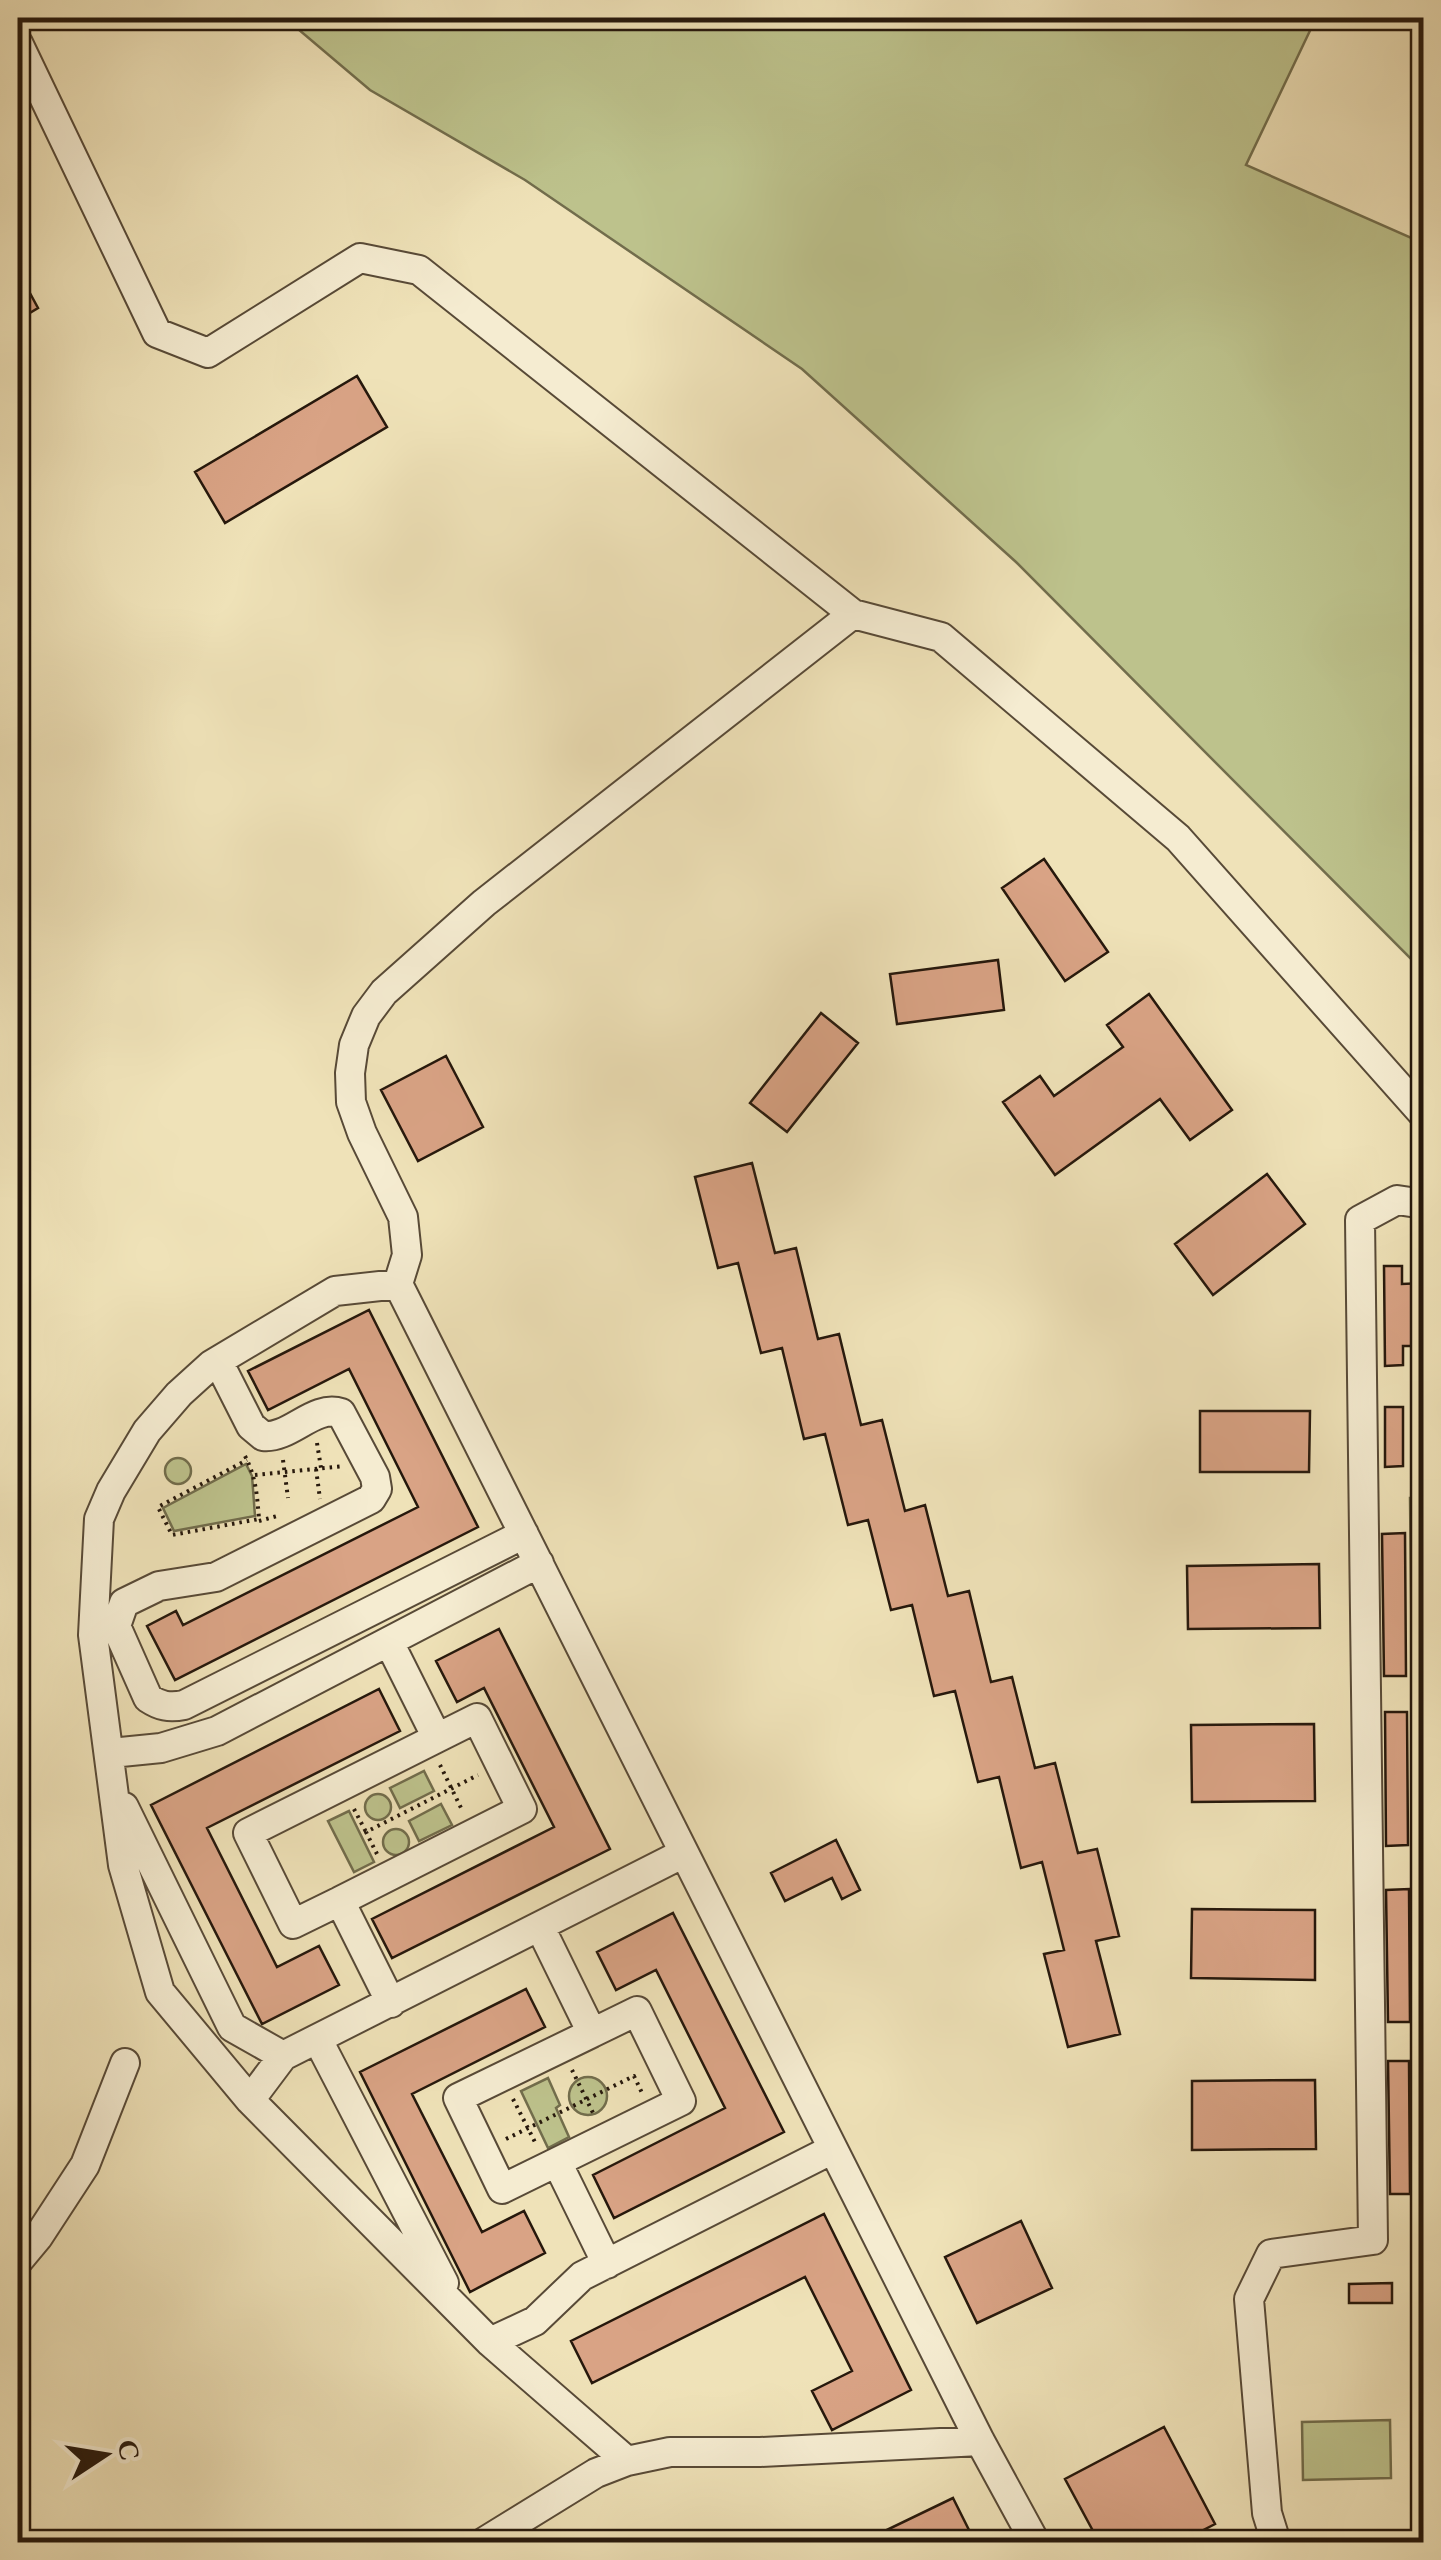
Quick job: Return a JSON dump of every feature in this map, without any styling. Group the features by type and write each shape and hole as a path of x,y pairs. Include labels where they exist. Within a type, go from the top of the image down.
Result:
{"street":[{"path":"18,43 157,333 208,353 360,258 419,270 853,614 941,636 1178,838 1424,1115"},
{"path":"853,614 484,903 384,992 366,1016 354,1045 350,1073 352,1102 362,1133 403,1217 407,1255 398,1284 980,2441 1035,2542"},
{"path":"1276,2542 1267,2513 1248,2300 1272,2254 1373,2240 1360,1220 1397,1200 1424,1204"},
{"path":"398,1284 335,1291 218,1360 179,1394 147,1431 112,1490 100,1519 93,1635 123,1866 160,1992 250,2100 490,2342 626,2461"},
{"path":"218,1360 256,1432 270,1437 279,1435 336,1411 345,1418 377,1484 371,1500 216,1578 159,1586 124,1603 116,1626 148,1698 165,1707 184,1705 524,1534"},
{"path":"110,1753 161,1748 217,1731 539,1563"},
{"path":"388,1642 433,1741"},
{"path":"477,1718 500,1764 522,1809 294,1924 248,1834 477,1718"},
{"path":"114,1788 232,2027 283,2056"},
{"path":"250,2100 283,2056 684,1853"},
{"path":"340,1901 391,2003"},
{"path":"540,1927 592,2032"},
{"path":"637,2011 681,2101 502,2188 458,2098 592,2032 637,2011"},
{"path":"318,2040 458,2309"},
{"path":"18,2261 38,2238 85,2165 125,2063"},
{"path":"490,2342 535,2321 582,2276 834,2150"},
{"path":"552,2164 607,2264"},
{"path":"484,2542 563,2491 626,2461 670,2452 760,2452 980,2441"}],"path":[{"path":"279,1435 288,1498"},
{"path":"247,1460 256,1476 258,1519 172,1534 158,1507 247,1460"},
{"path":"256,1476 368,1464"},
{"path":"433,1741 474,1833"},
{"path":"388,1876 366,1832 500,1764"},
{"path":"561,2048 605,2138"},
{"path":"502,2076 528,2128 552,2164"},
{"path":"483,2150 634,2076 652,2115"}],"green space":[{"path":"285,18 1316,18 1246,165 1423,243 1423,971 1016,562 802,369 525,180 370,90"},
{"path":"178,1458 187,1462 191,1471 187,1480 178,1484 169,1480 165,1471 169,1462"},
{"path":"246,1464 252,1476 255,1516 174,1531 163,1508"},
{"path":"1410,1498 1424,1498 1423,2208 1418,2208"},
{"path":"424,1771 434,1791 400,1808 390,1788"},
{"path":"378,1794 387,1798 391,1807 387,1816 378,1820 369,1816 365,1807 369,1798"},
{"path":"441,1804 452,1825 419,1841 409,1821"},
{"path":"349,1811 374,1862 354,1872 328,1821"},
{"path":"396,1829 405,1833 409,1842 405,1851 396,1855 387,1851 383,1842 387,1833"},
{"path":"588,2077 602,2082 607,2096 602,2110 588,2115 574,2110 569,2096 574,2082"},
{"path":"548,2078 569,2137 548,2148 521,2091"},
{"path":"1390,2420 1391,2478 1303,2480 1302,2422"}],"building":[{"path":"18,271 38,308 18,320"},
{"path":"357,376 387,427 225,523 195,472"},
{"path":"1044,859 1108,952 1065,981 1002,888"},
{"path":"998,960 1004,1010 897,1024 890,974"},
{"path":"1149,994 1232,1110 1190,1140 1160,1099 1055,1175 1003,1102 1040,1076 1054,1096 1123,1047 1107,1025"},
{"path":"821,1013 858,1043 787,1132 750,1103"},
{"path":"446,1056 483,1127 418,1161 381,1090"},
{"path":"752,1163 775,1253 796,1248 818,1339 839,1334 861,1425 882,1420 905,1511 925,1505 948,1596 969,1591 991,1682 1012,1677 1035,1768 1055,1763 1078,1853 1097,1849 1119,1936 1096,1941 1120,2034 1068,2047 1044,1954 1064,1950 1042,1862 1021,1868 999,1777 978,1782 955,1691 934,1696 912,1605 891,1610 868,1520 848,1525 825,1434 804,1439 782,1348 761,1353 738,1263 718,1268 695,1177"},
{"path":"1267,1174 1305,1224 1213,1295 1175,1244"},
{"path":"1384,1266 1402,1266 1402,1284 1424,1283 1424,1346 1403,1346 1403,1365 1385,1366"},
{"path":"369,1310 478,1527 175,1680 147,1626 176,1611 183,1625 418,1507 349,1369 268,1410 248,1371"},
{"path":"1385,1407 1403,1407 1403,1466 1385,1467"},
{"path":"1200,1411 1310,1411 1309,1472 1200,1472"},
{"path":"1405,1533 1406,1676 1384,1676 1382,1534"},
{"path":"1319,1564 1320,1628 1188,1629 1187,1566"},
{"path":"499,1629 610,1849 392,1958 372,1919 554,1827 484,1688 457,1702 436,1661"},
{"path":"379,1689 400,1731 207,1828 277,1967 319,1946 339,1985 262,2024 151,1805"},
{"path":"1385,1712 1407,1712 1408,1845 1386,1846"},
{"path":"1314,1724 1315,1801 1192,1802 1191,1725"},
{"path":"836,1840 860,1890 842,1899 832,1878 785,1901 771,1873"},
{"path":"1409,1889 1410,2022 1388,2022 1386,1890"},
{"path":"1192,1909 1315,1910 1315,1980 1191,1978"},
{"path":"673,1913 784,2132 614,2218 593,2175 725,2108 656,1970 616,1990 597,1952"},
{"path":"526,1989 545,2027 412,2094 482,2232 524,2211 545,2253 470,2292 360,2072"},
{"path":"1388,2061 1409,2061 1410,2194 1390,2194"},
{"path":"1315,2080 1316,2149 1192,2150 1192,2081"},
{"path":"824,2214 911,2390 832,2430 812,2391 852,2371 805,2277 592,2383 571,2341"},
{"path":"1021,2221 1052,2288 977,2323 945,2257"},
{"path":"1392,2283 1392,2303 1349,2303 1349,2284"},
{"path":"1164,2427 1215,2524 1180,2542 1099,2542 1065,2479"},
{"path":"953,2498 975,2542 862,2542"}]}
